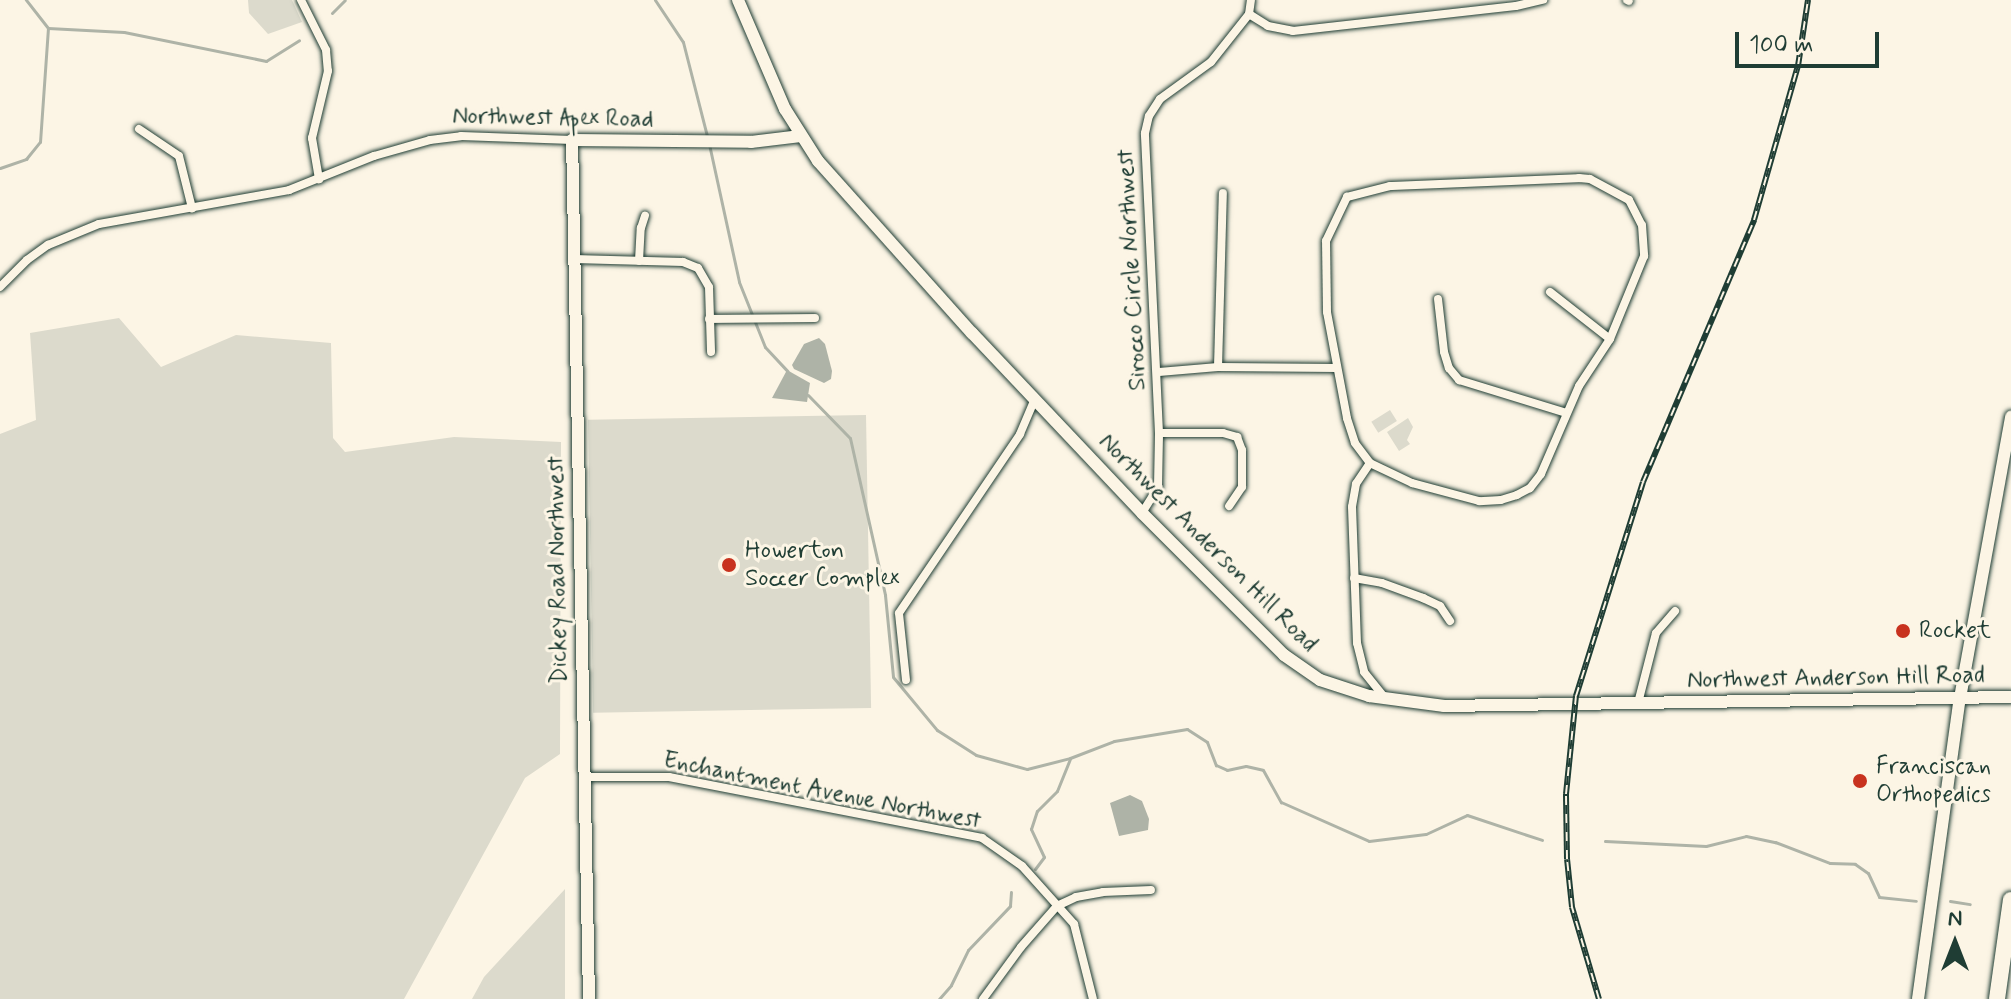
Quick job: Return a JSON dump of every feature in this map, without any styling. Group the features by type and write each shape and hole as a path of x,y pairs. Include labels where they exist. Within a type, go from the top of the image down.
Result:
{"highway":[{"path":"1997,999 2011,900"}],"street":[{"path":"301,0 326,50 328,71 312,138 319,179"},
{"name":"Northwest Anderson Hill Road","path":"738,0 760,57 801,136 818,161 1142,513 1293,663 1332,686 1385,699 1444,706 2011,697"},
{"path":"1251,0 1249,14 1268,26 1293,31 1516,6 1543,0"},
{"name":"Sirocco Circle Northwest","path":"1142,513 1158,487 1159,433 1159,372 1146,204 1145,133 1149,116 1160,99 1211,62 1249,14"},
{"path":"139,129 179,156 192,208"},
{"name":"Northwest Apex Road","path":"0,287 27,260 48,245 99,224 289,190 374,156 430,140 461,136 751,142 801,136"},
{"name":"Dickey Road Northwest","path":"572,140 589,999"},
{"path":"1579,178 1590,179 1618,192 1636,211 1642,225 1644,256 1610,339 1579,386 1541,474 1530,488 1501,500 1479,501 1412,483 1370,463 1355,443 1337,368 1327,312 1326,241 1347,197 1390,186 1579,178"},
{"path":"1218,367 1223,193"},
{"path":"639,261 645,216"},
{"path":"574,259 683,262 698,268 709,287 711,352"},
{"path":"1550,292 1610,339"},
{"path":"1438,299 1444,352 1449,368 1459,380 1566,413"},
{"path":"709,319 815,318"},
{"path":"1159,372 1218,367 1337,368"},
{"path":"906,680 899,613 1020,434 1035,398"},
{"path":"1918,999 1930,934 1960,698 2011,417"},
{"path":"1159,433 1223,433 1237,437 1242,450 1242,486 1229,506"},
{"path":"1370,463 1356,484 1352,507 1357,643 1364,672 1385,699"},
{"path":"1354,578 1382,583 1423,598 1440,606 1450,621"},
{"path":"1638,703 1656,633 1675,611"},
{"name":"Enchantment Avenue Northwest","path":"583,777 669,777 982,838 1022,866 1074,924 1093,999"},
{"path":"983,999 1021,947 1057,906 1076,897 1103,892 1151,890"}],"shaded area":[{"path":"248,0 292,0 302,22 268,34 249,13"},
{"path":"119,318 161,367 236,335 331,343 333,438 345,452 454,437 561,442 560,754 525,778 404,999 0,999 0,434 36,420 30,333"},
{"path":"819,338 825,344 832,371 831,379 824,383 794,369 792,365 804,344"},
{"path":"787,370 810,383 807,402 772,398"},
{"path":"1390,410 1397,421 1378,433 1371,422"},
{"name":"Howerton Soccer Complex","path":"866,415 871,708 593,713 588,420"},
{"path":"1408,418 1413,427 1407,440 1410,444 1399,451 1387,432"},
{"path":"1130,795 1142,801 1149,819 1148,830 1119,836 1110,803"},
{"path":"565,889 565,999 472,999 484,977"}],"waterway":[{"path":"0,168 26,159 40,142 48,28 26,0"},
{"path":"332,13 345,0"},
{"path":"655,0 683,42 707,136"},
{"path":"48,28 124,32 266,61 299,40"},
{"path":"709,144 739,282 765,347 787,371"},
{"path":"808,395 850,438 885,595 893,677 937,730 976,755 1027,769 1070,758"},
{"path":"1035,869 1044,857 1031,829 1037,811 1057,791 1070,758 1114,741 1187,729 1207,742 1216,765 1227,770 1246,766 1263,770 1281,802 1369,841 1426,834 1467,815 1542,840"},
{"path":"1605,841 1706,846 1746,836 1775,842 1830,863 1855,864 1868,873 1879,897 1916,901"},
{"path":"939,999 951,985 968,950 1010,906 1011,892"},
{"path":"1950,901 1970,904"}],"railway":[{"path":"1599,999 1572,907 1567,859 1566,794 1576,696 1643,482 1754,220 1798,66 1808,0"}],"place":[{"name":"Howerton Soccer Complex","path":"729,565"},
{"name":"Rocket","path":"1903,631"},
{"name":"Franciscan Orthopedics","path":"1860,781"}]}
